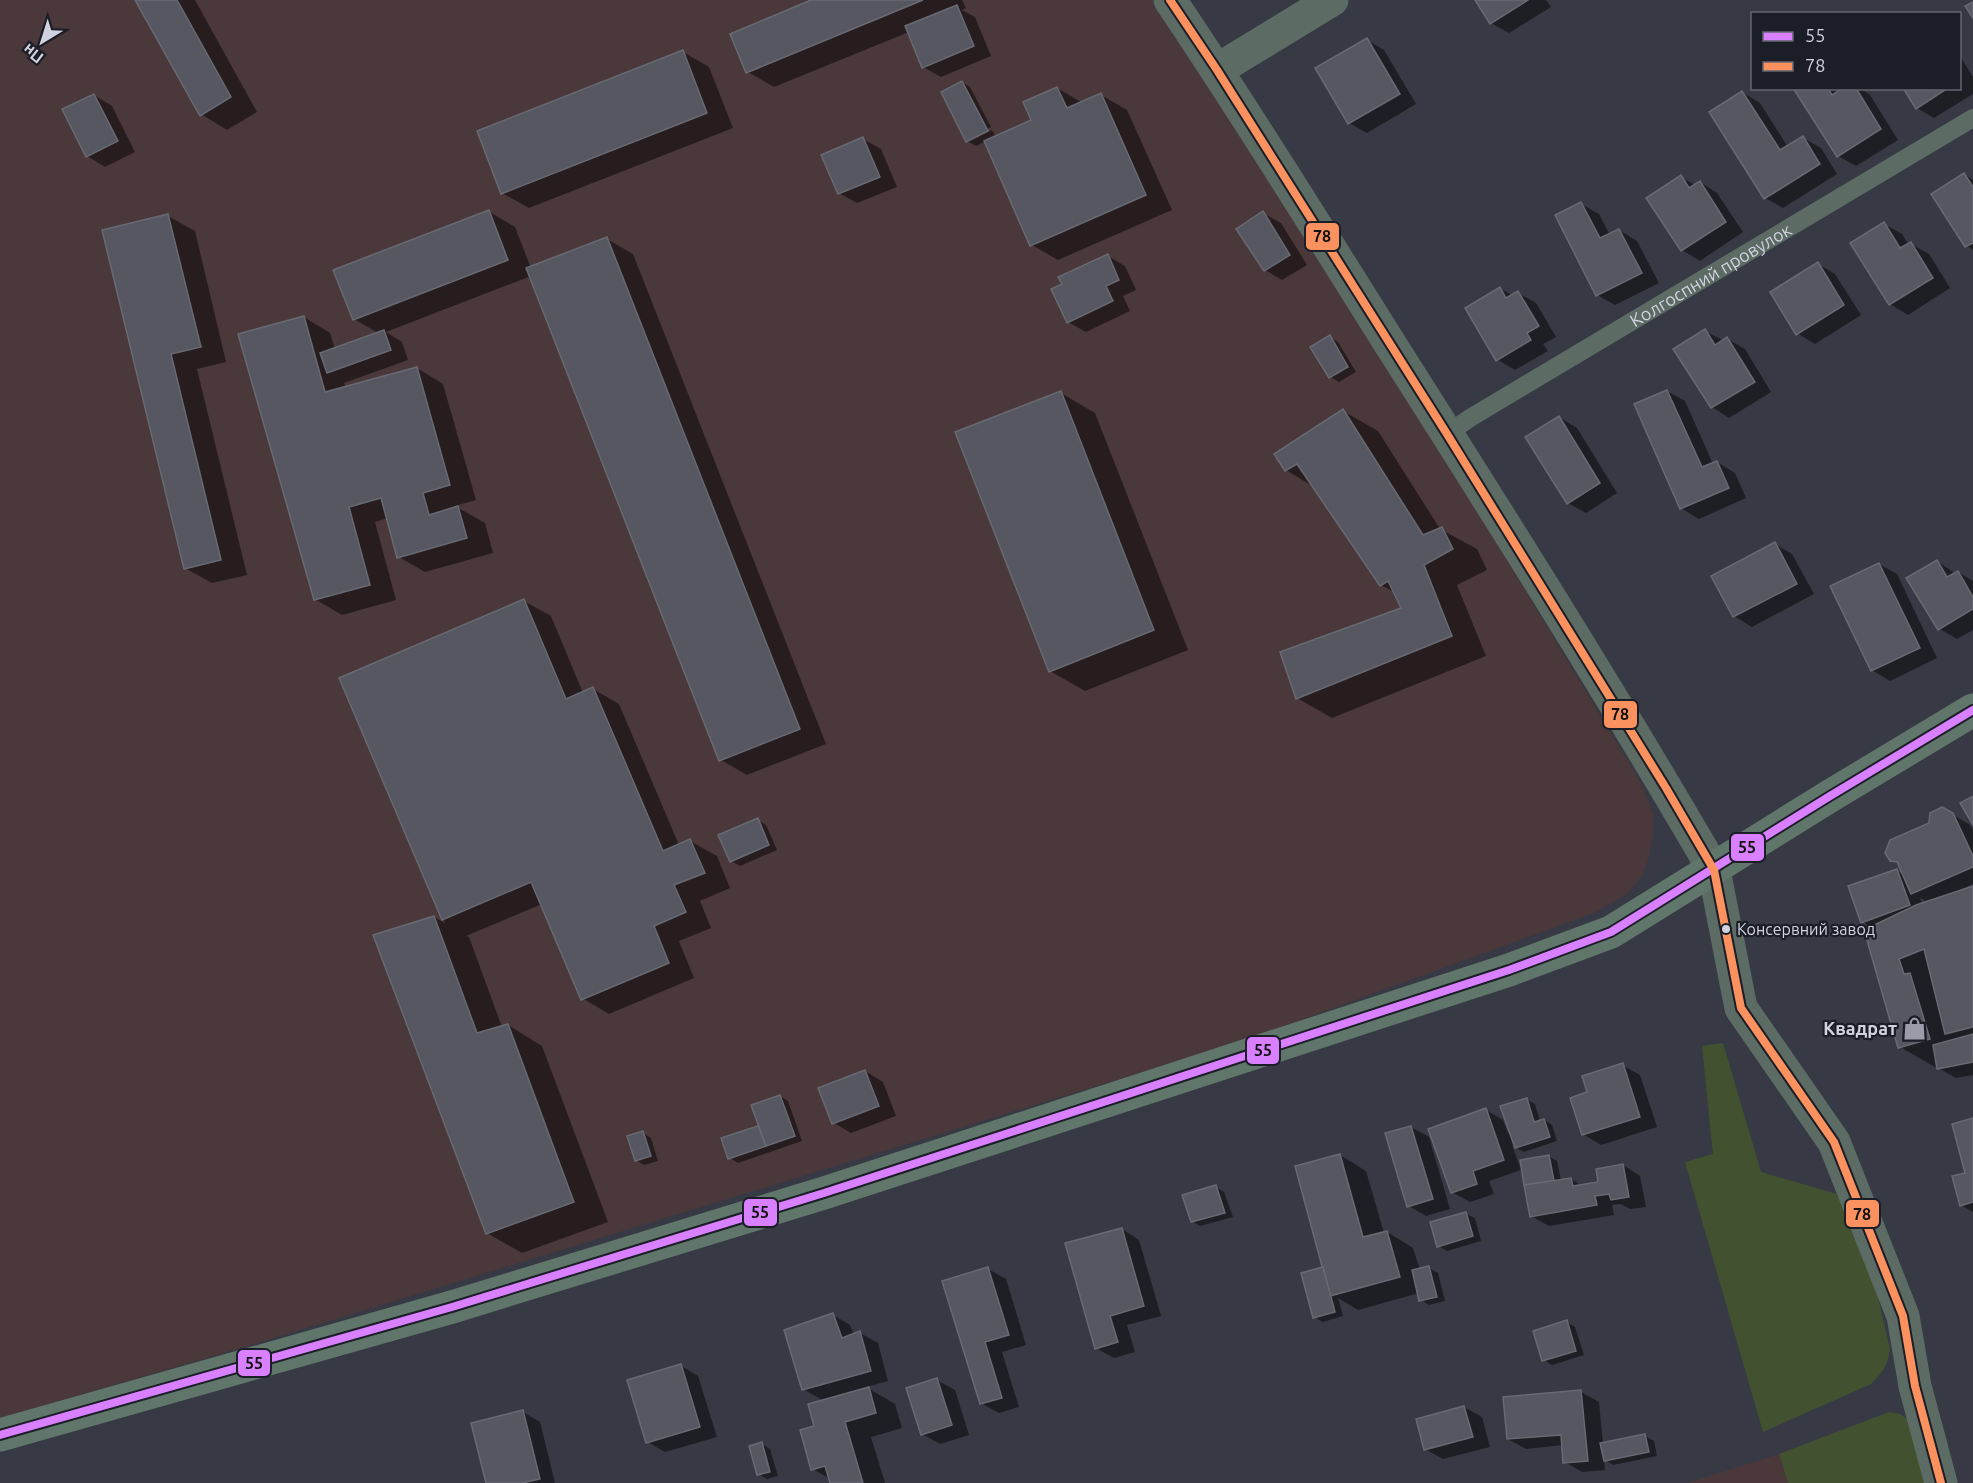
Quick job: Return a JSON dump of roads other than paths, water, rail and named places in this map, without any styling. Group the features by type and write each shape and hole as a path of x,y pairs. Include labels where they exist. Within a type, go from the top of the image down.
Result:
{"main road":[{"path":"0,1435 452,1307 824,1193 1509,970 1611,932 1973,710"}],"street":[{"path":"1170,0 1217,70 1448,434 1714,870 1741,1008 1834,1143 1903,1316 1915,1386 1941,1483"},
{"path":"1217,70 1332,0"}],"lane":[{"name":"Колгоспний провулок","path":"1448,434 1470,418 1973,118"}],"place":[{"name":"Консервний завод","path":"1726,929"},
{"name":"Квадрат","path":"1915,1028"}]}
